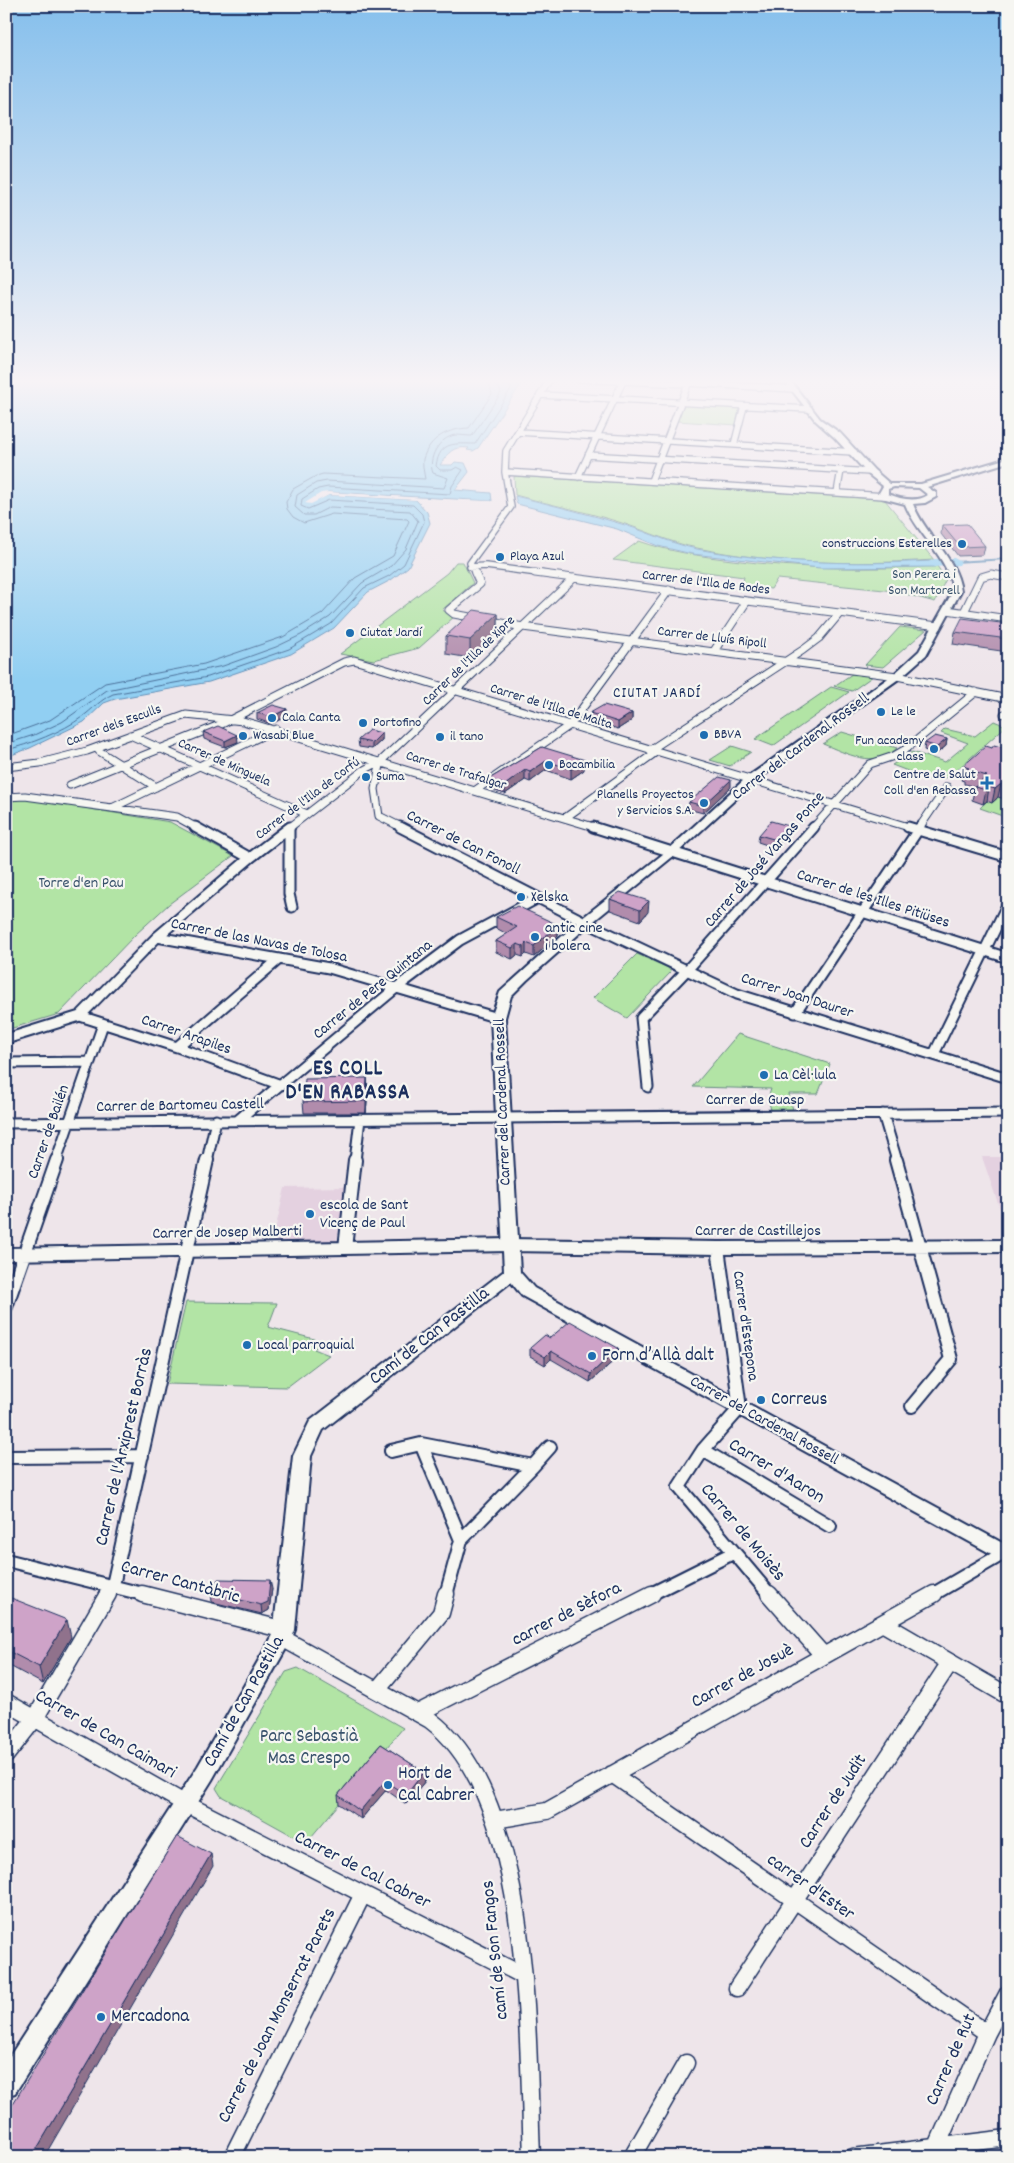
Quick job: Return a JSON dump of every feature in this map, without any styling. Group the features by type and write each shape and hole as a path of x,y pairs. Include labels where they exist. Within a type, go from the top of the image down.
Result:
{"street":[{"path":"470,567 470,563 511,507 506,480"},
{"path":"632,480 885,496 908,501 930,497 933,494 921,486 901,484 888,486 883,491 885,496"},
{"path":"837,493 839,480"},
{"path":"881,480 888,486"},
{"path":"921,486 941,480"},
{"path":"908,501 920,530 952,569"},
{"name":"Carrer de l'Illa de Rodes","path":"470,567 486,566 938,626"},
{"name":"Carrer de Lluís Ripoll","path":"470,567 480,584 449,610 454,614 523,627 898,676 1008,699"},
{"name":"Carrer del Cardenal Rossell","path":"952,569 958,581 957,591 923,653 898,676 750,780 672,852 585,922 505,995 498,1018 509,1246 512,1273 528,1292 1006,1554"},
{"path":"964,612 980,577 991,574 1008,577"},
{"name":"Carrer de l'Illa de Xipre","path":"381,762 574,578"},
{"path":"476,790 570,725 669,590"},
{"path":"714,651 747,601"},
{"path":"947,610 1008,619"},
{"path":"565,818 653,751 818,638 840,613"},
{"name":"Carrer de l'Illa de Malta","path":"230,719 344,662 361,662 1008,857"},
{"name":"Carrer de José Vargas Ponce","path":"648,1088 641,1018 688,969 870,764 894,756 906,749 976,692"},
{"name":"Carrer dels Esculls","path":"6,767 40,763 87,751 186,715 230,719"},
{"path":"70,785 230,719"},
{"name":"Carrer de Trafalgar","path":"230,719 276,730 476,790 672,852"},
{"path":"112,809 276,730"},
{"name":"Carrer de Minguela","path":"130,735 308,814"},
{"path":"99,751 156,787"},
{"name":"Carrer de l'Illa de Corfú","path":"80,1016 157,937 250,858 289,830 364,770 381,762"},
{"name":"Carrer de Can Fonoll","path":"381,762 375,777 373,791 379,816 585,922"},
{"path":"795,1013 947,787"},
{"path":"6,797 25,796 177,817 250,858"},
{"path":"289,830 289,894 292,907"},
{"name":"Carrer de les Illes Pitiüses","path":"672,852 1008,958"},
{"name":"Carrer de Pere Quintana","path":"238,1120 396,988 460,940 538,898"},
{"path":"934,1054 1008,903"},
{"name":"Carrer Joan Daurer","path":"585,922 688,969 737,994 1008,1078"},
{"name":"Carrer de las Navas de Tolosa","path":"157,937 329,968 498,1018"},
{"path":"177,1047 278,960"},
{"path":"6,1039 80,1016"},
{"name":"Carrer Arapiles","path":"80,1016 177,1047 281,1085"},
{"name":"Carrer de Bailén","path":"6,1307 103,1024"},
{"path":"6,1063 90,1062"},
{"name":"Carrer de Guasp","path":"503,1117 1008,1113"},
{"path":"883,1114 922,1247 951,1359 912,1406"},
{"name":"Carrer de Bartomeu Castell","path":"6,1123 503,1117"},
{"path":"345,1248 360,1119"},
{"name":"Carrer de l'Arxiprest Borràs","path":"6,1755 36,1717 113,1585 216,1120"},
{"name":"Carrer de Castillejos","path":"509,1246 718,1248 1008,1246"},
{"name":"Carrer de Josep Malberti","path":"6,1254 509,1246"},
{"name":"Carrer d'Estepona","path":"718,1248 740,1408"},
{"name":"Camí de Can Pastilla","path":"6,2083 204,1773 284,1634 302,1456 316,1426 512,1273"},
{"name":"Carrer de Moisès","path":"740,1408 703,1450 679,1487 733,1553 823,1655"},
{"path":"422,1444 461,1540"},
{"path":"391,1451 422,1444 533,1466"},
{"path":"378,1690 441,1613 461,1540 550,1447"},
{"name":"Carrer d'Aaron","path":"703,1450 830,1526"},
{"path":"6,1457 142,1456"},
{"name":"carrer de Sèfora","path":"420,1712 733,1553"},
{"name":"Carrer de Josuè","path":"495,1820 547,1811 1006,1554"},
{"name":"Carrer Cantàbric","path":"6,1560 113,1585 284,1634"},
{"path":"884,1624 1008,1696"},
{"name":"camí de Son Fangos","path":"284,1634 378,1690 420,1712 445,1732 462,1753 481,1784 495,1820 514,1896 522,1975 532,2157"},
{"name":"Carrer de Judit","path":"736,1988 950,1664"},
{"name":"Carrer de Can Caimari","path":"6,1702 36,1717 184,1803"},
{"name":"carrer d'Ester","path":"612,1774 987,2033"},
{"name":"Carrer de Cal Cabrer","path":"184,1803 522,1975"},
{"name":"Carrer de Joan Monserrat Parets","path":"232,2157 363,1894"},
{"name":"Carrer de Rut","path":"937,2146 987,2033 1008,1993"},
{"path":"632,2157 686,2063"},
{"path":"853,2157 1008,2138"}],"shaded area":[{"path":"982,1157 1008,1157 1008,1228 999,1206"},
{"name":"escola de Sant Vicenç de Paul","path":"345,1187 337,1242 272,1243 285,1188"}],"green space":[{"name":"Son Perera i Son Martorell","path":"514,480 577,480 880,499 885,500 934,560 845,563 815,562 726,553 687,546 611,520 515,495"},
{"name":"Son Perera i Son Martorell","path":"639,541 674,551 697,555 783,565 860,568 937,566 946,579 935,602 894,591 777,579 771,589 742,585 744,577 613,560"},
{"path":"456,562 463,562 473,583 442,610 455,616 419,648 374,660 340,654 447,573"},
{"path":"900,627 926,630 883,667 865,665"},
{"path":"852,674 873,676 852,691 834,686"},
{"path":"831,687 849,692 773,746 755,739"},
{"path":"994,721 1006,726 949,777 931,780 892,765 912,752 945,762 968,743 941,733 945,729 975,736"},
{"path":"842,732 897,748 888,755 870,759 860,758 823,744"},
{"path":"732,746 751,752 730,766 710,760"},
{"path":"996,793 1008,800 1008,818 980,808 987,801 992,803 997,799"},
{"name":"Torre d'en Pau","path":"23,798 170,822 233,856 169,904 135,935 59,1014 6,1030 6,799"},
{"path":"637,954 668,968 671,972 627,1018 593,998"},
{"name":"La Cèl·lula","path":"738,1034 830,1064 818,1094 789,1094 793,1110 771,1110 768,1098 771,1089 693,1087"},
{"name":"Local parroquial","path":"186,1302 277,1303 268,1327 322,1341 314,1349 329,1355 287,1387 167,1384"},
{"name":"Parc Sebastià Mas Crespo","path":"298,1668 403,1728 306,1843 221,1796 216,1788 286,1672"}],"water":[{"path":"6,480 463,480 455,490 491,493 492,501 328,492 316,500 329,495 416,500 427,512 430,523 408,567 391,580 368,592 334,628 291,654 209,682 115,699 104,703 84,722 30,748 6,757"},
{"path":"515,496 611,521 697,549 726,554 784,560 843,563 931,561 935,567 820,568 692,554 658,546 617,529 517,504"}],"pier":[{"path":"321,493 492,501 491,503 467,503 329,495 311,504 305,503"}],"building":[{"path":"967,524 985,546 960,547 942,525"},
{"path":"474,610 498,614 470,640 446,636"},
{"path":"962,618 1008,624 1008,639 955,632"},
{"path":"273,705 287,709 271,717 257,713"},
{"path":"604,705 632,713 618,722 590,713"},
{"path":"218,726 237,735 225,741 203,732"},
{"path":"369,730 382,733 372,743 358,740"},
{"path":"935,736 947,739 937,747 925,743"},
{"path":"994,745 1008,749 1008,786 1001,784 995,789 989,787 986,790 975,787 987,776 966,770 969,768 963,766 986,746 992,748"},
{"path":"542,747 585,760 571,769 546,761 530,772 525,770 505,785 489,779"},
{"path":"719,777 731,780 703,806 689,802"},
{"path":"771,821 789,826 777,840 759,835"},
{"path":"620,892 649,901 640,910 610,899"},
{"path":"517,906 558,925 534,946 526,943 523,946 517,944 512,948 496,941 517,927 496,917"},
{"path":"367,1078 366,1101 303,1102 305,1079"},
{"name":"Forn d’Allà dalt","path":"570,1321 618,1348 591,1374 551,1351 545,1357 530,1348 545,1335 550,1338"},
{"path":"218,1579 270,1580 268,1602 261,1605 211,1593"},
{"path":"6,1596 67,1620 39,1667 6,1650"},
{"name":"Hort de Cal Cabrer","path":"381,1744 424,1772 406,1795 385,1781 360,1811 338,1795"},
{"name":"Mercadona","path":"177,1836 211,1854 32,2157 6,2157 6,2115"},
{"path":"182,2149 177,2157 130,2157"}],"waterway":[{"path":"954,562 1008,559"},
{"path":"934,563 954,562"}],"place":[{"name":"construccions Esterelles","path":"962,544"},
{"name":"Playa Azul","path":"500,557"},
{"name":"Ciutat Jardí","path":"350,633"},
{"name":"Le le","path":"881,712"},
{"name":"Cala Canta","path":"272,718"},
{"name":"Portofino","path":"363,723"},
{"name":"BBVA","path":"704,735"},
{"name":"Wasabi Blue","path":"243,736"},
{"name":"il tano","path":"440,737"},
{"name":"Fun academy class","path":"934,749"},
{"name":"Bocambilia","path":"549,765"},
{"name":"Suma","path":"366,777"},
{"name":"Centre de Salut Coll d'en Rebassa","path":"987,783"},
{"name":"Planells Proyectos y Servicios S.A.","path":"704,803"},
{"name":"Xelska","path":"521,897"},
{"name":"antic cine i bolera","path":"535,937"},
{"name":"La Cèl·lula","path":"764,1075"},
{"name":"escola de Sant Vicenç de Paul","path":"310,1214"},
{"name":"Local parroquial","path":"247,1345"},
{"name":"Forn d’Allà dalt","path":"592,1356"},
{"name":"Correus","path":"761,1400"},
{"name":"Hort de Cal Cabrer","path":"388,1785"},
{"name":"Mercadona","path":"101,2017"}],"district":[{"name":"CIUTAT JARDÍ","path":"657,694"},
{"name":"ES COLL D'EN RABASSA","path":"348,1082"}]}
